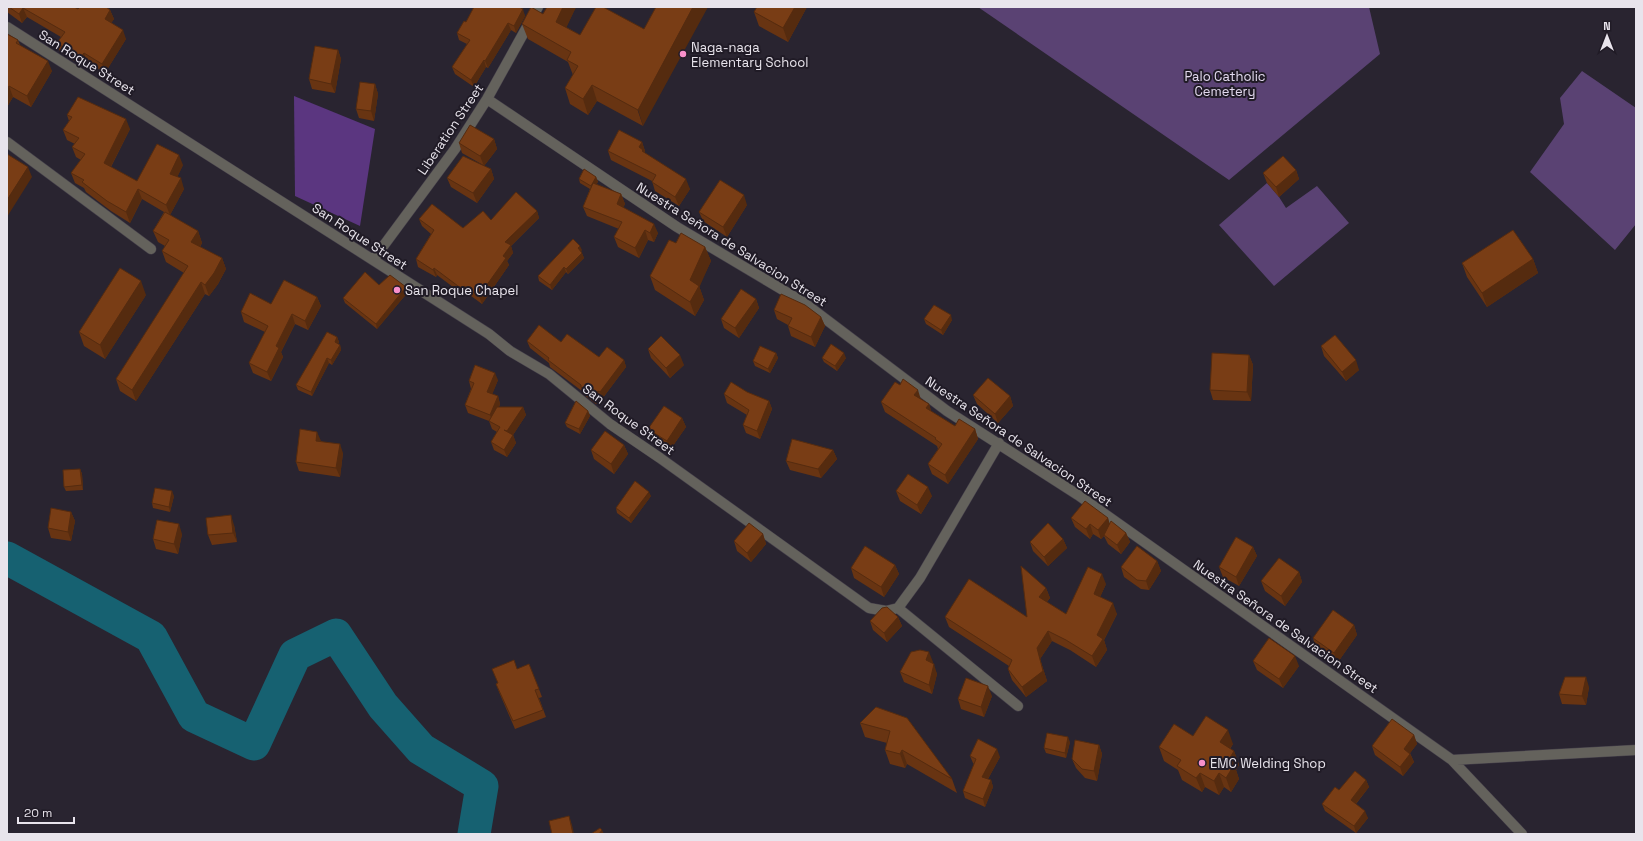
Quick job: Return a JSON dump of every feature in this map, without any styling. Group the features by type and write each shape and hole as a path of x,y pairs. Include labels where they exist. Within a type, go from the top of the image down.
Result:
{"street":[{"name":"Liberation Street","path":"374,260 454,149 487,99 538,7"},
{"name":"San Roque Street","path":"7,27 490,334 510,351 549,374 610,424 660,458 869,608 886,611 898,608"},
{"name":"Nuestra Señora de Salvacion Street","path":"487,99 676,227 803,302 947,411 1078,495 1452,760 1522,834"},
{"path":"7,142 152,248"},
{"path":"999,443 920,578 898,608 1018,706"},
{"path":"1452,760 1636,750"}],"green space":[{"name":"Palo Catholic Cemetery","path":"978,7 1369,7 1380,54 1229,180"},
{"path":"1582,71 1636,108 1636,224 1615,250 1530,172 1564,124 1560,98"},
{"path":"1267,183 1286,208 1317,186 1349,223 1274,286 1219,225"}],"shaded area":[{"path":"294,96 375,129 360,226 295,196"}],"building":[{"path":"9,7 74,7 78,9 80,7 106,7 110,10 105,19 123,30 102,64 84,53 80,58 57,43 65,32 23,8 19,14"},
{"path":"474,7 519,7 523,9 514,26 508,23 485,61 484,60 471,80 452,67 470,40 457,33 464,21 466,22"},
{"path":"531,7 543,14 547,7 563,7 556,22 580,35 596,7 603,7 644,29 656,7 693,7 638,110 592,85 583,99 565,88 578,66 567,60 571,52 522,24"},
{"path":"757,7 795,7 783,28 754,12"},
{"path":"7,34 18,40 16,43 48,61 27,96 9,86 7,90"},
{"path":"315,46 338,50 331,84 309,79"},
{"path":"360,82 375,84 371,111 356,109"},
{"path":"78,97 126,119 104,163 137,181 157,144 179,155 170,174 181,178 166,205 138,189 126,212 107,201 82,182 84,180 71,173 85,154 72,147 79,138 63,130 72,117 67,115"},
{"path":"470,125 494,139 480,156 459,143"},
{"path":"619,130 642,142 639,147 643,150 642,151 686,179 675,197 652,182 656,175 608,151"},
{"path":"7,154 28,167 7,200"},
{"path":"463,156 491,169 473,193 447,178"},
{"path":"1283,156 1296,170 1276,187 1263,173"},
{"path":"584,169 596,177 591,186 579,179"},
{"path":"720,180 744,195 723,227 699,212"},
{"path":"593,183 621,194 617,204 654,224 650,233 645,230 635,248 614,237 622,222 583,207"},
{"path":"516,192 537,211 505,242 511,245 503,256 506,258 479,296 464,286 462,289 434,268 433,270 416,259 434,230 419,219 432,204 463,228 483,211 491,220"},
{"path":"165,212 198,231 191,242 222,258 214,273 205,285 201,282 132,390 116,379 188,266 162,251 169,240 153,231"},
{"path":"1513,230 1533,259 1482,293 1462,263"},
{"path":"681,233 705,247 690,280 699,286 690,302 650,276 669,240 676,243"},
{"path":"573,239 580,246 578,248 582,253 566,269 564,267 550,285 538,276"},
{"path":"120,268 141,281 100,345 79,332"},
{"path":"365,272 379,285 390,275 406,287 376,324 343,298"},
{"path":"284,280 317,297 305,321 292,314 276,346 279,348 267,372 249,363 268,326 241,312 250,293 271,304"},
{"path":"741,289 756,299 735,328 721,319"},
{"path":"781,294 805,305 821,317 811,337 788,326 792,318 774,310"},
{"path":"934,305 951,315 941,330 924,319"},
{"path":"539,325 561,342 567,334 599,357 607,347 624,360 594,398 581,387 581,385 548,360 549,358 527,341"},
{"path":"327,332 337,337 335,342 340,345 331,360 327,358 311,392 296,385"},
{"path":"1335,335 1356,360 1342,372 1321,346"},
{"path":"661,336 680,355 666,368 648,349"},
{"path":"831,344 844,353 835,366 822,358"},
{"path":"760,346 776,353 768,369 753,361"},
{"path":"1212,353 1249,355 1247,392 1210,390"},
{"path":"475,365 495,373 487,392 498,396 490,415 465,405 474,383 469,381"},
{"path":"988,378 1010,396 995,414 973,395"},
{"path":"903,379 918,390 914,395 929,404 926,408 955,426 959,419 975,429 945,475 928,464 942,444 935,439 936,438 881,402 895,382 900,385"},
{"path":"731,382 747,392 769,401 757,431 743,425 749,410 724,394"},
{"path":"576,401 588,411 579,429 565,423"},
{"path":"664,406 682,418 667,441 648,429"},
{"path":"497,407 523,407 507,431 504,430 513,435 504,450 491,442 500,427 489,421"},
{"path":"300,429 317,432 316,441 340,444 336,468 296,462"},
{"path":"605,431 624,445 611,464 591,450"},
{"path":"792,439 833,450 818,469 786,461"},
{"path":"80,469 82,485 64,487 63,470"},
{"path":"908,474 928,487 917,505 896,491"},
{"path":"635,481 649,492 629,518 616,508"},
{"path":"155,488 172,491 169,507 152,503"},
{"path":"1085,501 1108,518 1098,530 1090,524 1086,529 1071,518"},
{"path":"51,508 71,512 68,532 48,528"},
{"path":"231,515 233,533 208,535 206,518"},
{"path":"157,520 179,524 174,544 153,539"},
{"path":"1111,521 1126,533 1117,545 1104,535"},
{"path":"749,523 763,534 747,553 734,541"},
{"path":"1048,523 1063,539 1044,557 1030,542"},
{"path":"1236,537 1253,547 1236,577 1219,567"},
{"path":"865,546 895,565 881,587 851,568"},
{"path":"1137,546 1157,561 1146,581 1137,580 1121,567"},
{"path":"1279,558 1299,572 1281,596 1261,581"},
{"path":"1021,566 1046,588 1039,597 1066,614 1088,567 1102,574 1094,594 1113,603 1097,635 1103,639 1092,656 1048,631 1037,648 1043,671 1022,687 1008,669 1012,660 945,617 969,579 1027,617"},
{"path":"887,607 898,617 884,633 870,621 882,608"},
{"path":"1333,610 1354,625 1334,653 1313,638"},
{"path":"1269,638 1295,656 1279,679 1253,661"},
{"path":"920,650 929,652 926,660 934,664 929,685 900,672 911,652"},
{"path":"514,660 517,669 529,664 539,689 535,690 543,710 513,721 496,684 498,683 492,669"},
{"path":"1565,677 1586,677 1582,696 1559,694"},
{"path":"966,678 988,686 981,707 958,699"},
{"path":"876,707 907,718 952,779 902,750 900,754 885,750 890,731 860,723"},
{"name":"EMC Welding Shop","path":"1206,716 1228,730 1220,742 1234,751 1228,761 1234,765 1226,778 1219,773 1214,781 1200,773 1196,778 1177,766 1181,760 1159,747 1174,724 1193,736"},
{"path":"1392,719 1414,735 1404,749 1410,754 1400,767 1372,746"},
{"path":"1047,733 1068,737 1065,753 1044,748"},
{"path":"978,739 997,749 982,777 991,780 983,799 963,791 976,759 970,756"},
{"path":"1075,740 1099,745 1094,771 1082,769 1072,759"},
{"path":"1355,771 1366,780 1351,800 1365,811 1354,826 1322,804 1335,787 1339,790"},
{"path":"569,816 573,834 552,834 549,821"},
{"path":"600,828 602,830 599,834 591,834"}],"waterway":[{"path":"7,558 151,637 194,716 254,744 295,655 336,635 383,706 421,749 482,786 474,834"}],"place":[{"name":"Naga-naga Elementary School","path":"683,54"},
{"name":"San Roque Chapel","path":"397,290"},
{"name":"EMC Welding Shop","path":"1202,763"}]}
